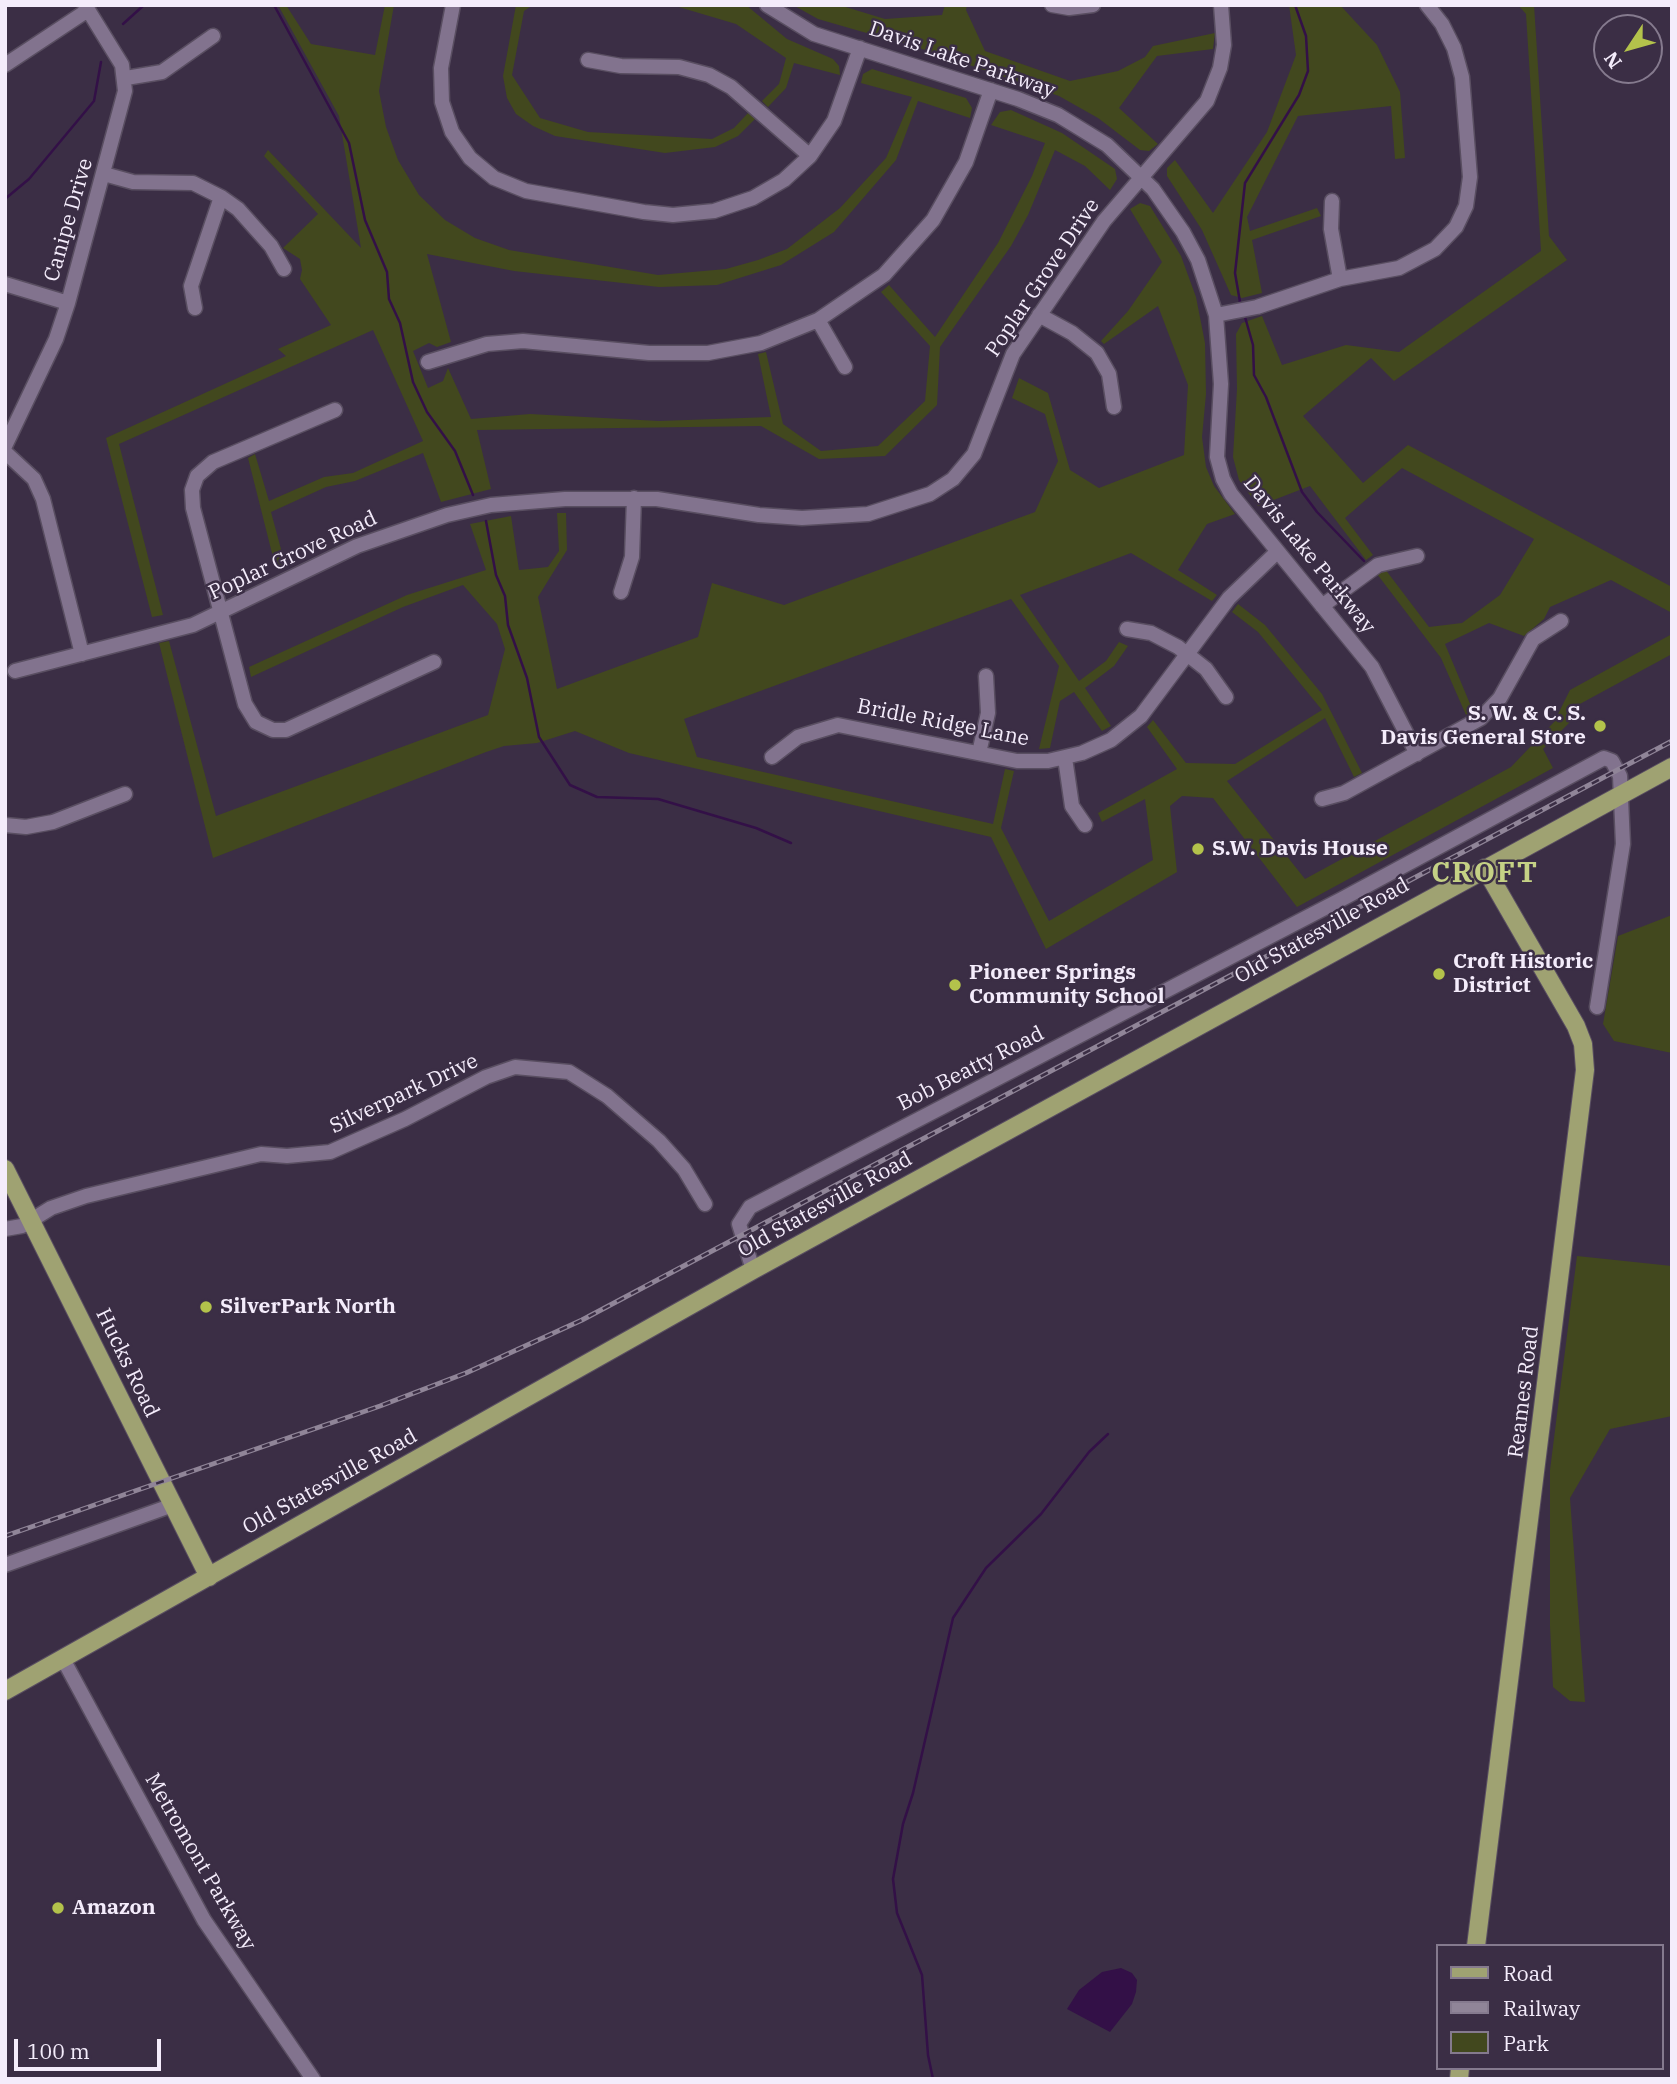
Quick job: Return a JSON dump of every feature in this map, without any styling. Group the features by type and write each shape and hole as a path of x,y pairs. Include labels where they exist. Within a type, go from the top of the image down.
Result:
{"main road":[{"name":"Old Statesville Road","path":"5,1691 753,1270 1672,767"},
{"name":"Reames Road","path":"1476,1944 1585,1070 1583,1044 1576,1027 1485,868"},
{"name":"Hucks Road","path":"5,1169 209,1577"}],"street":[{"path":"453,5 440,86 446,118 470,159 509,186 644,212 691,214 714,211 753,198 784,180 810,156 834,121 860,48"},
{"name":"Davis Lake Parkway","path":"767,5 801,28 1058,115 1107,145 1142,177 1183,232 1198,260 1216,315 1222,384 1216,442 1218,467 1231,494 1372,667 1417,754"},
{"path":"1052,5 1069,8 1093,5"},
{"name":"Poplar Grove Drive","path":"634,498 802,519 867,514 930,494 953,479 974,454 1002,377 1039,315 1104,221 1193,121 1214,85 1224,45 1221,5"},
{"path":"1216,315 1257,307 1340,279 1399,268 1421,258 1450,234 1466,206 1470,177 1459,61 1442,24 1427,5"},
{"path":"5,65 87,8 112,45 126,78 163,72 213,36"},
{"path":"588,60 621,66 679,67 709,75 731,87 810,156"},
{"name":"Canipe Drive","path":"5,446 56,338 68,303 104,174 126,78"},
{"path":"428,362 487,344 523,341 649,353 708,352 761,342 818,320 884,275 933,220 966,162 990,90"},
{"path":"104,174 133,181 193,183 221,197 238,209 271,246 284,269"},
{"path":"195,309 191,286 221,197"},
{"path":"1332,201 1331,229 1340,279"},
{"path":"5,284 68,303"},
{"path":"1039,315 1080,338 1097,353 1109,374 1114,407"},
{"path":"818,320 845,367"},
{"path":"335,410 213,462 197,476 192,490 193,508 245,704 257,722 274,730 286,730 434,662"},
{"path":"5,452 34,478 43,499 82,654"},
{"path":"621,592 632,557 634,498"},
{"name":"Poplar Grove Road","path":"15,671 193,625 340,554 447,515 529,501 634,498"},
{"name":"Bridle Ridge Lane","path":"772,757 798,737 838,725 1017,761 1065,758 1099,746 1127,729 1141,716 1229,598 1277,552"},
{"path":"1322,606 1378,565 1418,556"},
{"path":"1322,799 1344,793 1481,718 1492,707 1533,639 1561,621"},
{"path":"1126,629 1151,633 1188,654 1206,669 1226,697"},
{"path":"979,753 988,713 986,676"},
{"path":"1065,758 1072,806 1085,825"},
{"name":"Bob Beatty Road","path":"753,1270 739,1224 750,1207 1297,922 1600,759 1612,761 1620,776 1622,794"},
{"path":"5,825 26,827 52,822 125,794"},
{"path":"1597,1007 1620,876 1622,794"},
{"name":"Silverpark Drive","path":"5,1229 32,1222 51,1208 86,1196 261,1154 287,1156 330,1152 405,1119 486,1077 515,1068 569,1072 607,1096 659,1142 684,1169 705,1204"},
{"path":"5,1565 173,1505"},
{"name":"Metromont Parkway","path":"63,1659 204,1920 313,2079"}],"green space":[{"path":"278,5 286,5 311,44 375,55 385,5 394,5 379,91 386,127 398,160 419,195 445,220 475,238 509,250 658,275 726,269 758,260 787,249 840,208 886,158 912,97 861,83 863,74 872,69 966,98 972,108 970,118 918,101 896,160 834,232 781,265 717,285 659,287 514,271 427,254 451,342 437,347 429,343 413,351 428,388 443,381 448,368 471,419 530,414 659,421 771,417 758,354 766,352 783,424 821,451 878,446 925,401 930,346 881,292 889,285 935,337 998,243 1032,176 1045,143 991,125 1000,112 1011,110 1062,133 1115,169 1117,179 1110,190 1085,166 1055,150 1028,215 1011,246 940,347 937,405 885,456 819,459 761,426 477,430 491,489 441,502 423,453 355,481 326,487 271,512 285,564 276,569 248,458 255,454 269,501 324,477 353,473 423,441 373,330 119,444 163,615 152,617 106,438 286,356 278,349 331,325 300,279 300,259 283,248 318,214 264,156 268,150 361,248 339,116"},
{"path":"516,5 533,5 524,11 512,75 540,118 588,132 712,139 734,128 748,113 755,119 738,136 715,147 665,153 555,136 533,126 516,114 507,98 503,76"},
{"path":"672,5 746,5 787,39 833,59 839,66 840,75 794,63 786,88 768,107 762,101 779,84 786,58 736,24"},
{"path":"793,5 839,5 885,19 942,15 945,5 967,5 966,10 985,51 1070,81 1118,71 1145,57 1153,46 1215,33 1213,49 1157,56 1119,108 1158,144 1149,151 1140,150 1098,118 1059,96 929,51 818,19"},
{"path":"1289,5 1340,5 1377,45 1400,92 1405,158 1395,159 1391,106 1298,116 1247,217 1250,231 1317,208 1321,216 1252,240 1262,293 1242,298 1231,295 1202,230 1167,176 1167,168 1175,160 1213,213 1267,132 1296,55"},
{"path":"1518,5 1534,5 1549,236 1567,260 1394,381 1371,358 1303,416 1363,483 1408,445 1672,587 1672,613 1611,580 1550,607 1544,619 1524,636 1489,623 1445,644 1473,711 1466,715 1441,658 1377,574 1385,569 1429,627 1462,623 1500,595 1534,539 1402,468 1345,518 1373,555 1366,560 1310,486 1258,506 1239,480 1233,457 1237,389 1236,334 1242,323 1262,316 1282,365 1346,345 1399,352 1541,251 1526,14"},
{"path":"1140,203 1150,206 1181,256 1196,297 1205,343 1206,394 1202,437 1206,467 1214,486 1235,514 1207,524 1178,570 1217,595 1212,601 1131,553 1020,595 1079,681 1106,661 1119,642 1128,646 1114,666 1085,688 1111,726 1102,731 1074,692 1060,701 1050,748 1039,749 1059,666 1011,599 684,719 697,757 993,824 1005,769 1014,771 1001,828 1049,921 1153,860 1145,799 1102,822 1098,813 1177,769 1147,727 1153,720 1186,763 1235,764 1322,710 1258,632 1232,612 1238,604 1265,625 1322,694 1362,773 1354,777 1325,718 1227,781 1305,879 1511,767 1554,722 1570,690 1672,634 1672,654 1578,705 1570,722 1543,749 1553,768 1297,907 1213,798 1182,796 1170,806 1177,872 1046,949 991,837 629,753 575,731 537,743 504,746 486,752 213,858 159,643 169,641 216,816 488,715 505,649 497,624 463,585 403,607 251,677 249,667 407,595 486,570 470,524 511,516 519,570 548,567 559,551 557,513 566,513 567,550 538,597 557,689 698,637 712,583 784,605 1035,512 1058,461 1045,414 1012,398 1019,378 1048,393 1070,470 1099,488 1184,455 1188,385 1158,306 1104,344 1101,341 1128,311 1162,262 1130,209"},
{"path":"1672,915 1672,1053 1614,1041 1603,1024 1618,936"},
{"path":"1577,1256 1672,1266 1672,1416 1610,1429 1570,1498 1585,1702 1570,1701 1553,1687 1550,1626 1550,1470"}],"shaded area":[{"path":"1121,1968 1132,1973 1137,1980 1136,1992 1132,2004 1110,2032 1067,2009 1079,1990 1102,1972"}],"waterway":[{"path":"123,24 144,5"},
{"path":"274,5 349,143 365,220 387,272 389,299 400,323 413,382 427,412 455,451 473,495"},
{"path":"1240,302 1235,273 1245,183 1299,95 1308,71 1306,36 1295,5"},
{"path":"5,199 29,179 94,101 101,62"},
{"path":"1245,317 1253,345 1254,375 1266,397 1302,492 1317,512 1364,561"},
{"path":"486,521 496,575 505,596 508,625 527,678 539,737 570,785 597,797 658,799 756,828 791,843"},
{"path":"933,2079 928,2055 922,1975 897,1913 893,1879 903,1824 913,1793 953,1618 986,1568 1041,1514 1089,1452 1108,1434"}],"railway":[{"path":"5,1536 380,1406 466,1373 582,1320 1672,741"}],"place":[{"name":"S. W. & C. S. Davis General Store","path":"1600,726"},
{"name":"S.W. Davis House","path":"1198,849"},
{"name":"Croft Historic District","path":"1439,974"},
{"name":"Pioneer Springs Community School","path":"955,985"},
{"name":"SilverPark North","path":"206,1307"},
{"name":"Amazon","path":"58,1908"}],"district":[{"name":"CROFT","path":"1485,874"}]}
